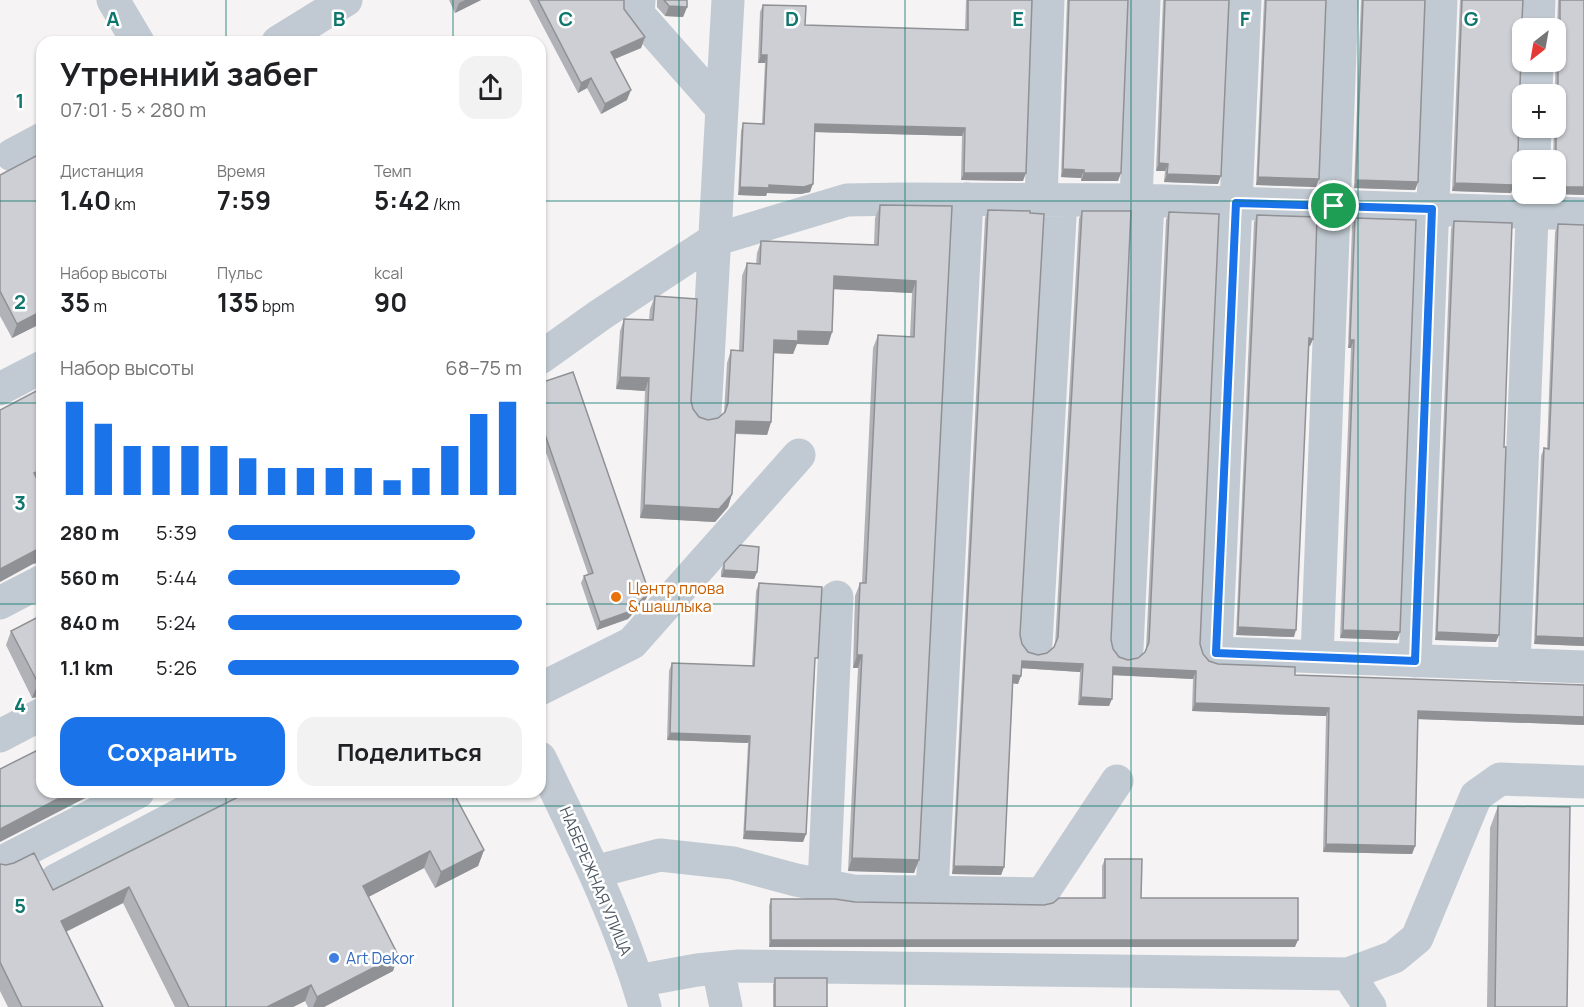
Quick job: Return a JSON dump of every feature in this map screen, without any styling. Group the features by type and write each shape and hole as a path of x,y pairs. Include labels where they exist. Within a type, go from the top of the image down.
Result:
{"street":[{"path":"113,0 129,36"},
{"path":"288,36 346,0"},
{"path":"639,0 638,14 722,109"},
{"path":"705,414 728,0"},
{"path":"1036,644 1051,200 1048,0"},
{"path":"1127,649 1142,201 1144,0"},
{"path":"1245,0 1216,653 1584,667"},
{"path":"1317,657 1342,0"},
{"path":"1415,661 1441,0"},
{"path":"1538,18 1539,0"},
{"path":"12,155 36,142"},
{"path":"932,892 967,199"},
{"path":"546,354 714,240 847,200 1142,201 1432,209 1516,204"},
{"path":"1514,665 1533,204"},
{"path":"1538,204 1584,214"},
{"path":"0,389 36,371"},
{"path":"546,686 632,643 799,455"},
{"path":"0,603 36,584"},
{"path":"824,885 837,597"},
{"path":"0,736 36,717"},
{"name":"НАБЕРЕЖНАЯ УЛИЦА","path":"546,771 619,931 638,999"},
{"path":"638,999 698,970 771,966 1348,974 1394,957 1417,938 1476,796 1500,778 1584,782"},
{"path":"594,872 660,855 733,863 853,891 1042,894 1117,781"},
{"path":"0,863 126,798"},
{"path":"56,880 212,798"},
{"path":"718,968 726,1007"},
{"path":"1348,974 1370,1007"}],"building":[{"path":"538,0 624,0 624,9 645,37 611,52 631,90 605,104 591,78 581,83"},
{"path":"664,0 687,0 687,7 669,6"},
{"path":"968,0 1032,0 1026,173 964,173 965,128 815,124 813,184 804,187 769,185 769,188 740,187 743,123 764,124 767,55 761,55 763,5 806,6 805,25 968,30"},
{"path":"1069,0 1128,0 1121,173 1084,173 1084,170 1063,169"},
{"path":"1165,0 1229,0 1221,176 1167,174 1168,164 1159,163"},
{"path":"1266,0 1326,0 1319,179 1258,177"},
{"path":"1363,0 1425,0 1418,182 1356,180"},
{"path":"1462,0 1523,0 1522,18 1512,18 1512,72 1520,72 1520,84 1512,84 1512,138 1518,138 1518,150 1512,150 1512,185 1455,183"},
{"path":"1560,0 1584,0 1584,187 1566,187 1566,150 1556,150 1556,138 1566,138 1566,84 1558,84 1558,72 1566,72 1566,18 1560,18"},
{"path":"36,156 36,314 17,324 0,291 0,175"},
{"path":"880,205 952,206 919,860 852,858 862,655 857,655 860,583 866,583 878,335 914,337 916,281 834,276 832,332 798,331 798,341 774,340 771,422 736,421 732,494 719,509 644,505 649,378 620,377 624,319 653,320 655,296 697,299 691,401 699,417 708,420 718,418 725,412 728,403 731,350 743,351 747,263 760,264 761,241 878,245"},
{"path":"988,210 1030,211 1030,213 1044,214 1020,635 1022,644 1028,652 1038,655 1047,653 1054,647 1058,637 1082,211 1131,211 1111,640 1113,649 1119,657 1128,660 1138,658 1145,652 1149,642 1169,212 1219,214 1200,644 1203,654 1209,661 1218,664 1295,667 1295,675 1584,685 1584,717 1418,711 1415,846 1326,844 1329,708 1195,703 1196,671 1113,667 1112,699 1081,697 1083,664 1022,661 1021,676 1013,675 1004,867 954,866"},
{"path":"1257,215 1317,217 1313,339 1309,338 1296,630 1238,627"},
{"path":"1355,218 1416,220 1400,632 1343,630 1354,340 1350,340"},
{"path":"1454,221 1512,223 1499,635 1437,632"},
{"path":"1558,224 1584,225 1584,638 1536,636 1544,448 1549,449"},
{"path":"573,372 649,592 631,611 600,622 584,576 593,573 546,437 546,381"},
{"path":"36,391 36,472 34,473 36,477 36,550 0,569 0,410"},
{"path":"740,545 759,547 757,572 724,570 724,563"},
{"path":"759,583 822,587 818,658 815,658 806,834 745,831 750,736 670,733 672,663 754,666"},
{"path":"36,618 36,679 11,631"},
{"path":"36,751 36,798 59,798 0,829 0,769"},
{"path":"236,798 456,798 484,850 441,872 430,851 363,886 398,955 317,997 311,985 267,1007 189,1007 129,887 61,921 103,1007 22,1007 0,962 0,864 14,863 34,853 53,890"},
{"path":"1498,806 1570,807 1567,1007 1495,1007"},
{"path":"1105,859 1142,859 1141,898 1298,898 1298,940 771,940 771,899 1044,905 1053,903 1059,898 1105,898"},
{"path":"775,978 827,978 827,1007 775,1007"}],"place":[{"name":"Центр плова & шашлыка","path":"616,597"},
{"name":"Art Dekor","path":"334,958"}],"route":[{"path":"1236,203 1334,206 1432,209 1415,661 1216,653 1236,203"}]}
